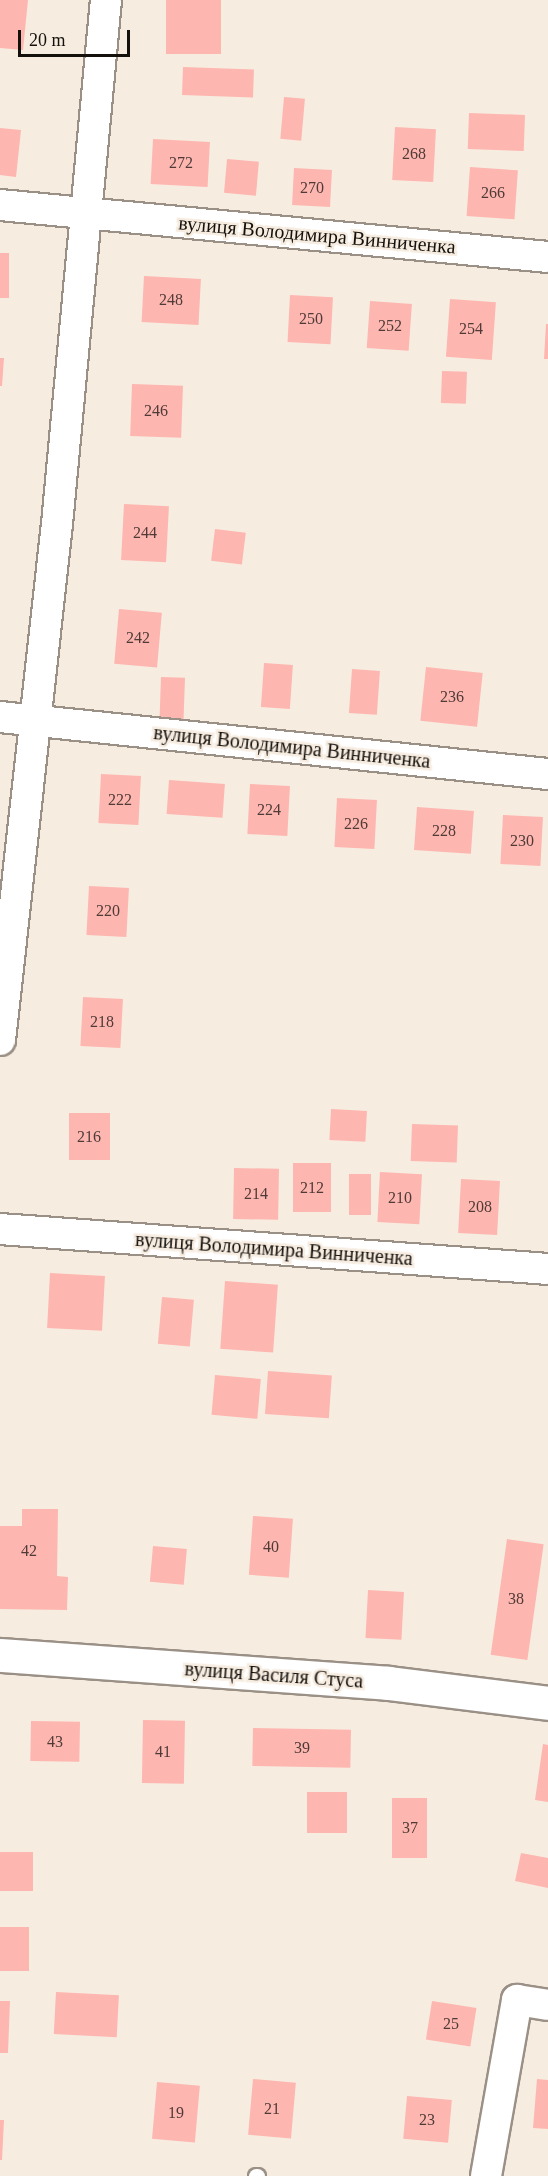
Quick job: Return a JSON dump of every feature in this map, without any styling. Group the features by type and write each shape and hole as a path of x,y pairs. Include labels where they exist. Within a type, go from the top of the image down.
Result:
{"main road":[{"name":"вулиця Василя Стуса","path":"0,1655 388,1683 548,1703"}],"street":[{"path":"0,1040 35,720 106,0"},
{"name":"вулиця Володимира Винниченка","path":"0,206 548,257"},
{"name":"вулиця Володимира Винниченка","path":"0,717 548,774"},
{"name":"вулиця Володимира Винниченка","path":"0,1229 548,1269"},
{"path":"486,2176 517,2000 548,2005"}],"building":[{"path":"0,0 28,0 23,50 0,48"},
{"path":"166,0 221,0 221,54 166,54"},
{"path":"183,67 254,69 253,97 182,95"},
{"path":"284,97 305,99 301,141 280,139"},
{"path":"469,113 525,115 524,151 468,149"},
{"path":"395,127 436,129 433,182 392,180"},
{"path":"0,128 21,130 16,177 0,175"},
{"path":"153,139 210,142 208,187 151,184"},
{"path":"227,159 259,162 256,196 224,193"},
{"path":"470,167 518,170 514,219 467,216"},
{"path":"294,168 332,170 330,207 292,205"},
{"path":"0,253 9,253 9,298 0,298"},
{"path":"144,276 201,279 199,325 142,322"},
{"path":"290,295 333,297 330,344 288,342"},
{"path":"450,299 496,302 492,360 446,357"},
{"path":"370,301 412,304 409,351 367,348"},
{"path":"546,324 548,324 548,359 544,359"},
{"path":"0,358 4,358 2,386 0,386"},
{"path":"442,371 467,372 466,404 441,403"},
{"path":"132,384 183,386 181,438 130,436"},
{"path":"124,504 169,506 166,562 121,560"},
{"path":"215,529 246,533 242,565 211,561"},
{"path":"119,609 162,613 157,668 114,664"},
{"path":"264,663 293,665 290,709 261,707"},
{"path":"426,667 483,673 477,727 420,721"},
{"path":"352,669 380,671 377,715 349,713"},
{"path":"161,677 185,678 183,723 159,722"},
{"path":"101,774 141,776 138,825 98,823"},
{"path":"169,780 225,784 222,818 167,814"},
{"path":"250,784 290,786 287,836 247,834"},
{"path":"337,798 377,800 374,849 334,847"},
{"path":"417,807 474,811 471,854 414,850"},
{"path":"503,815 543,817 540,866 500,864"},
{"path":"89,886 129,888 126,937 86,935"},
{"path":"83,997 123,999 120,1048 80,1046"},
{"path":"331,1109 367,1111 365,1142 329,1140"},
{"path":"69,1113 110,1113 110,1160 69,1160"},
{"path":"412,1124 458,1126 457,1163 411,1161"},
{"path":"293,1163 331,1163 331,1212 293,1212"},
{"path":"234,1168 279,1169 278,1220 233,1219"},
{"path":"380,1172 422,1174 419,1224 377,1222"},
{"path":"349,1174 371,1174 371,1215 349,1215"},
{"path":"461,1179 500,1181 497,1235 458,1233"},
{"path":"50,1273 105,1276 102,1331 47,1328"},
{"path":"225,1281 278,1285 273,1353 220,1349"},
{"path":"162,1297 194,1300 190,1347 158,1344"},
{"path":"268,1371 332,1375 329,1418 265,1414"},
{"path":"215,1375 261,1379 257,1419 212,1415"},
{"path":"22,1509 58,1509 57,1576 68,1577 67,1610 0,1609 0,1526 22,1526"},
{"path":"253,1516 293,1519 289,1578 249,1575"},
{"path":"507,1539 544,1544 527,1660 491,1655"},
{"path":"153,1546 187,1549 184,1585 150,1582"},
{"path":"368,1590 404,1592 401,1640 365,1638"},
{"path":"143,1720 185,1721 184,1784 142,1783"},
{"path":"31,1721 80,1722 79,1762 30,1761"},
{"path":"253,1728 351,1730 350,1768 252,1766"},
{"path":"543,1744 548,1745 548,1802 535,1800"},
{"path":"307,1792 347,1792 347,1833 307,1833"},
{"path":"392,1798 427,1798 427,1858 392,1858"},
{"path":"0,1852 33,1852 33,1891 0,1891"},
{"path":"521,1853 548,1858 548,1888 515,1881"},
{"path":"0,1927 29,1927 29,1971 0,1971"},
{"path":"56,1992 119,1995 117,2037 54,2034"},
{"path":"0,2001 10,2001 8,2053 0,2053"},
{"path":"432,2001 476,2008 470,2047 426,2040"},
{"path":"253,2079 296,2083 291,2139 248,2135"},
{"path":"537,2079 548,2080 548,2129 533,2128"},
{"path":"157,2082 200,2086 195,2143 152,2139"},
{"path":"407,2096 452,2100 448,2143 403,2139"},
{"path":"0,2120 4,2120 2,2160 0,2160"}]}
